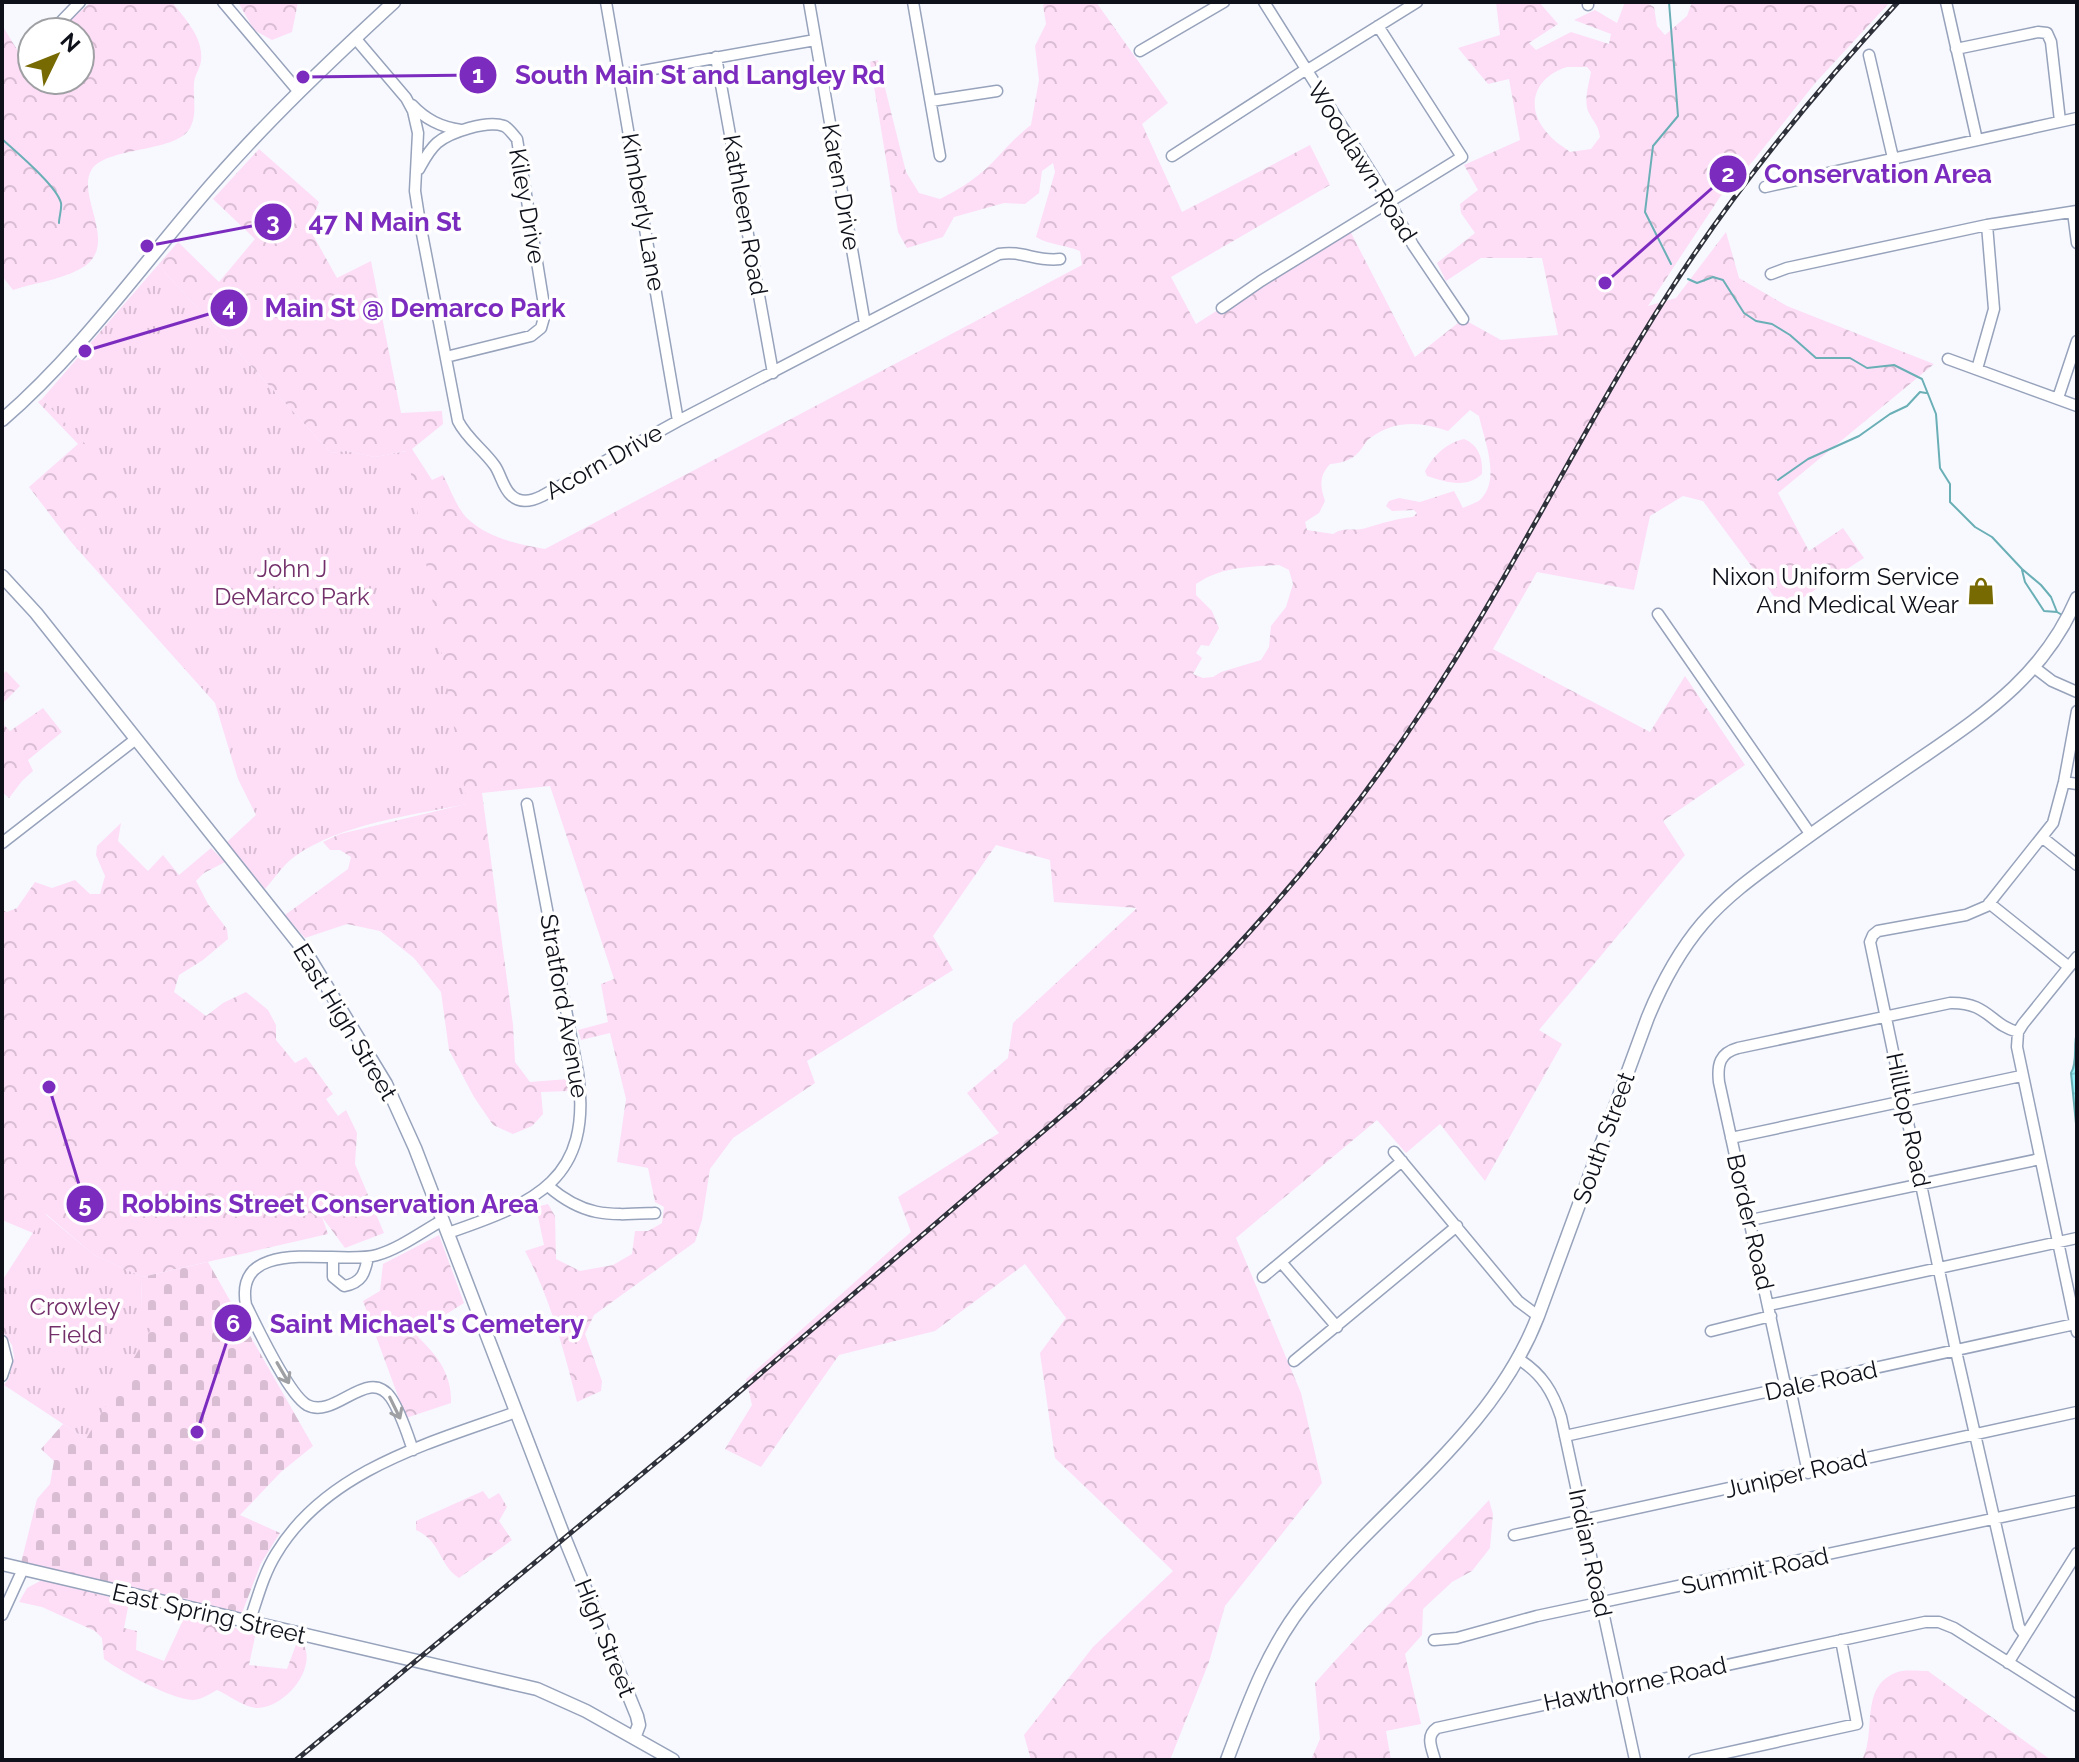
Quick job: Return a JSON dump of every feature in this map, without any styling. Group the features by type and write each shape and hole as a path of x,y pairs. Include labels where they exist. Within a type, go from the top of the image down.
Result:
{"main road":[{"path":"2,420 67,357 214,181 299,92 394,2"},
{"name":"East High Street","path":"2,576 36,613 301,946 327,984 395,1102 565,1539"},
{"name":"South Street","path":"1227,1760 1258,1678 1291,1621 1331,1572 1474,1425 1520,1360 1648,1017 1674,963 1703,923 1730,895 2007,696 2035,668 2062,628 2077,598"},
{"name":"High Street","path":"565,1539 637,1716 638,1728 634,1738"},
{"name":"East Spring Street","path":"2,1564 415,1662 496,1678 557,1696 673,1760"}],"street":[{"path":"223,2 299,92"},
{"name":"Kimberly Lane","path":"606,2 678,421"},
{"name":"Karen Drive","path":"809,2 865,324"},
{"path":"913,2 940,156"},
{"path":"1140,51 1224,2"},
{"name":"Woodlawn Road","path":"1264,2 1389,201 1413,245 1463,319"},
{"path":"1172,156 1417,2"},
{"path":"1946,2 1977,140"},
{"path":"1222,308 1462,157 1378,26"},
{"path":"1956,49 2038,32 2047,33 2051,42 2060,121"},
{"name":"Acorn Drive","path":"355,38 406,98 413,111 418,133 415,191 458,421 471,441 494,464 511,495 520,500 531,501 542,496 678,421 999,254 1024,252 1044,261 1060,259"},
{"path":"620,75 815,40"},
{"path":"1869,55 1893,158"},
{"name":"Kathleen Road","path":"716,57 773,373"},
{"path":"931,101 997,91"},
{"name":"Kiley Drive","path":"406,98 426,118 443,127 461,130 490,124 504,126 517,139 545,314 541,328 531,336 446,357"},
{"path":"1765,187 2077,118"},
{"path":"417,172 436,144 461,130"},
{"path":"1771,274 1987,225 2075,212 2077,243"},
{"path":"1977,369 1994,309 1987,225"},
{"path":"2058,398 2077,341"},
{"path":"1948,359 2077,406"},
{"path":"1658,614 1811,835"},
{"path":"2035,668 2052,681 2077,692"},
{"path":"2069,967 1989,903 2014,869 2043,838 2055,818 2077,711"},
{"path":"2,843 136,739"},
{"path":"2064,782 2077,784"},
{"name":"Stratford Avenue","path":"448,1233 515,1208 548,1186 562,1169 580,1124 581,1100 527,804"},
{"path":"2043,838 2077,865"},
{"name":"Hilltop Road","path":"1989,903 1972,914 1883,930 1873,935 1871,945 1956,1351 2019,1627 2025,1635"},
{"path":"2076,1328 2017,1053 2018,1032 2077,957"},
{"path":"1886,1015 1947,1004 1967,1004 1983,1009 2009,1030 2018,1032"},
{"name":"Border Road","path":"1808,1473 1718,1072 1723,1056 1738,1048 1886,1015"},
{"path":"1731,1138 2021,1076"},
{"path":"1394,1152 1521,1305 1538,1316"},
{"path":"1751,1220 2040,1159"},
{"path":"1263,1277 1402,1161"},
{"path":"548,1186 574,1205 594,1213 655,1213"},
{"path":"413,1450 394,1404 383,1390 370,1387 332,1405 309,1406 294,1392 261,1336 244,1296 252,1274 284,1256 368,1257 382,1253 443,1220"},
{"path":"1294,1361 1457,1226"},
{"path":"1711,1331 1770,1311 1940,1267 2077,1238"},
{"path":"333,1258 333,1277 344,1286 362,1278 368,1257"},
{"path":"1281,1262 1337,1327"},
{"name":"Dale Road","path":"1565,1436 2076,1328"},
{"path":"2,1341 7,1361 2,1376"},
{"name":"Indian Road","path":"1520,1360 1539,1374 1551,1392 1565,1436 1635,1760"},
{"path":"249,1623 276,1555 322,1502 354,1479 413,1450 516,1412"},
{"name":"Juniper Road","path":"1514,1535 2077,1412"},
{"name":"Summit Road","path":"1434,1640 1457,1638 1530,1617 2077,1501"},
{"path":"2008,1663 2077,1553"},
{"path":"2,1615 23,1569"},
{"path":"1694,1760 1857,1724 1841,1640 1915,1623 1939,1622 1954,1628 2077,1706"},
{"name":"Hawthorne Road","path":"1435,1760 1430,1740 1431,1733 1437,1728 1841,1640"}],"green space":[{"path":"91,2 172,2 200,44 200,64 194,81 193,121 184,135 173,141 113,156 92,169 88,180 89,193 98,235 97,249 91,260 71,273 13,290 2,276 2,25 16,48 16,96 96,96 96,16 75,16"},
{"path":"238,2 298,2 292,32 272,40 254,30"},
{"path":"1049,2 1096,2 1168,103 1142,124 1182,212 1310,145 1330,185 1171,277 1196,324 1348,227 1415,357 1463,319 1501,340 1558,335 1542,258 1481,258 1446,281 1437,263 1475,233 1461,213 1460,204 1478,190 1464,165 1520,140 1509,79 1488,84 1458,48 1500,35 1496,2 1539,2 1558,24 1529,43 1536,50 1571,32 1609,44 1611,34 1574,20 1595,10 1617,23 1625,2 1645,2 1654,7 1657,26 1665,35 1687,16 1692,2 1890,2 1816,82 1720,197 1648,306 1676,298 1726,232 1739,278 1787,306 1934,364 1778,493 1809,551 1843,528 1864,558 1784,610 1703,501 1683,496 1650,516 1634,590 1537,572 1493,649 1650,732 1685,676 1745,765 1663,821 1685,855 1539,1030 1562,1044 1485,1181 1440,1124 1406,1153 1377,1120 1236,1238 1301,1393 1322,1483 1225,1606 1209,1662 1170,1760 1031,1760 1024,1735 1093,1647 1173,1571 1055,1458 1040,1353 1066,1318 1025,1264 935,1331 839,1355 761,1467 725,1449 752,1405 746,1379 911,1232 898,1197 999,1133 967,1093 1008,1058 1013,1023 1137,908 1054,902 1050,860 996,845 933,936 953,970 807,1061 815,1083 733,1138 710,1169 702,1220 695,1242 594,1315 585,1334 602,1381 601,1391 577,1402 549,1306 525,1251 544,1245 536,1207 548,1204 555,1216 556,1259 580,1271 613,1265 632,1254 635,1231 648,1231 662,1223 664,1207 655,1202 648,1168 617,1162 626,1099 610,1033 581,1040 578,1030 608,1022 601,984 614,979 550,786 482,793 513,1025 515,1062 530,1082 569,1079 569,1091 541,1092 543,1114 532,1126 513,1134 493,1125 474,1097 449,1050 441,992 414,958 380,931 347,924 305,938 285,915 348,869 351,857 340,850 330,850 323,842 340,834 466,804 406,451 375,457 345,451 331,453 158,265 178,242 219,282 255,239 213,199 259,149 319,202 309,228 337,278 371,261 401,413 442,411 443,424 412,449 432,480 443,475 464,515 477,526 515,543 545,549 1082,265 1080,251 1036,237 1055,172 1053,163 1042,171 1039,193 1025,204 1004,203 954,217 943,237 907,248 898,232 870,62 878,60 906,172 919,193 940,199 978,176 1031,125 1039,80 1035,46 1046,24 1043,5","holes":["1567,67 1587,67 1591,72 1586,103 1600,137 1591,149 1570,152 1550,136 1537,116 1535,106 1539,87 1555,72","1470,410 1479,416 1490,470 1487,490 1479,500 1463,508 1454,491 1420,502 1399,498 1389,501 1386,506 1392,511 1414,510 1417,513 1413,517 1333,534 1307,530 1305,522 1319,513 1325,501 1322,481 1330,464 1352,458 1370,438 1398,425 1428,425 1448,431","1279,565 1289,570 1293,584 1286,607 1271,626 1269,647 1261,660 1213,677 1203,678 1193,674 1202,658 1196,653 1201,645 1209,646 1219,628 1212,611 1196,595 1196,584 1216,574 1246,567"]},
{"name":"John J DeMarco Park","path":"158,265 331,453 345,451 375,457 407,451 467,804 377,822 332,836 294,857 265,889 227,842 256,815 238,779 215,703 71,542 127,487 42,399"},
{"path":"42,399 128,487 71,542 29,487 78,444 38,402"},
{"path":"1464,439 1479,453 1482,474 1463,483 1427,476 1425,471 1437,455 1452,443"},
{"path":"6,671 20,686 2,704 2,675"},
{"path":"43,708 62,732 28,760 33,771 9,798 2,792 2,723 10,731"},
{"path":"121,823 118,841 148,871 163,855 179,875 211,848 225,862 196,881 227,929 228,939 179,975 174,992 206,1016 223,1003 246,992 268,1010 276,1025 276,1040 295,1063 306,1057 333,1094 326,1099 338,1116 346,1110 357,1133 355,1164 384,1233 345,1248 322,1217 328,1234 142,1277 94,1255 46,1214 33,1233 2,1220 2,910 7,912 17,908 35,882 52,888 75,880 90,894 100,894 105,876 96,855 97,846"},
{"name":"Crowley Field","path":"45,1214 94,1255 142,1277 141,1310 151,1329 86,1439 4,1385 14,1357 12,1345 2,1331 2,1281"},
{"path":"439,1235 464,1303 424,1328 418,1337 432,1351 446,1375 451,1403 406,1418 363,1301 380,1291 383,1264"},
{"path":"208,1262 313,1446 281,1472 240,1515 280,1533 261,1563 242,1613 21,1563 37,1499 50,1484 54,1461 41,1449 63,1424 86,1439 141,1310 142,1277"},
{"path":"483,1491 489,1499 499,1493 507,1507 499,1521 512,1540 459,1578 431,1541 416,1530 416,1521"},
{"path":"1489,1500 1493,1514 1490,1548 1472,1571 1452,1582 1423,1609 1422,1635 1405,1654 1421,1724 1386,1731 1391,1760 1311,1760 1320,1739 1315,1683"},
{"path":"42,1580 129,1602 124,1628 137,1631 136,1650 164,1661 184,1618 256,1632 249,1665 287,1669 297,1642 304,1645 306,1665 296,1686 268,1706 247,1706 217,1690 196,1700 172,1695 104,1659 102,1638 95,1631 42,1607 19,1602 27,1588"},
{"path":"1928,1671 2051,1760 1862,1760 1877,1689 1884,1680 1898,1672"}],"water":[{"path":"2077,1032 2077,1134 2071,1073"}],"waterway":[{"path":"1669,2 1678,116 1653,146 1645,212 1671,264"},
{"path":"2,139 58,196 61,205 59,223"},
{"path":"1688,279 1697,283 1713,277 1723,280 1744,313 1790,335 1816,358 1850,358 1867,368 1894,365 1922,379 1936,414 1940,468 1950,484 1950,502 1975,527 1992,537 2041,585 2062,615"},
{"path":"1778,480 1808,459 1859,436 1907,406 1920,392 1926,393"},
{"path":"2022,570 2025,582 2044,611 2057,612"}],"railway":[{"path":"296,1760 683,1440 1081,1099 1175,1010 1264,916 1347,816 1422,711 1486,608 1636,345 1693,255 1776,143 1898,2"}],"place":[{"name":"South Main St and Langley Rd","path":"303,77"},
{"name":"47 N Main St","path":"147,246"},
{"name":"Conservation Area","path":"1605,283"},
{"name":"Main St @ Demarco Park","path":"85,351"},
{"name":"Nixon Uniform Service And Medical Wear","path":"1981,591"},
{"name":"Robbins Street Conservation Area","path":"49,1087"},
{"name":"Saint Michael's Cemetery","path":"197,1432"}]}
